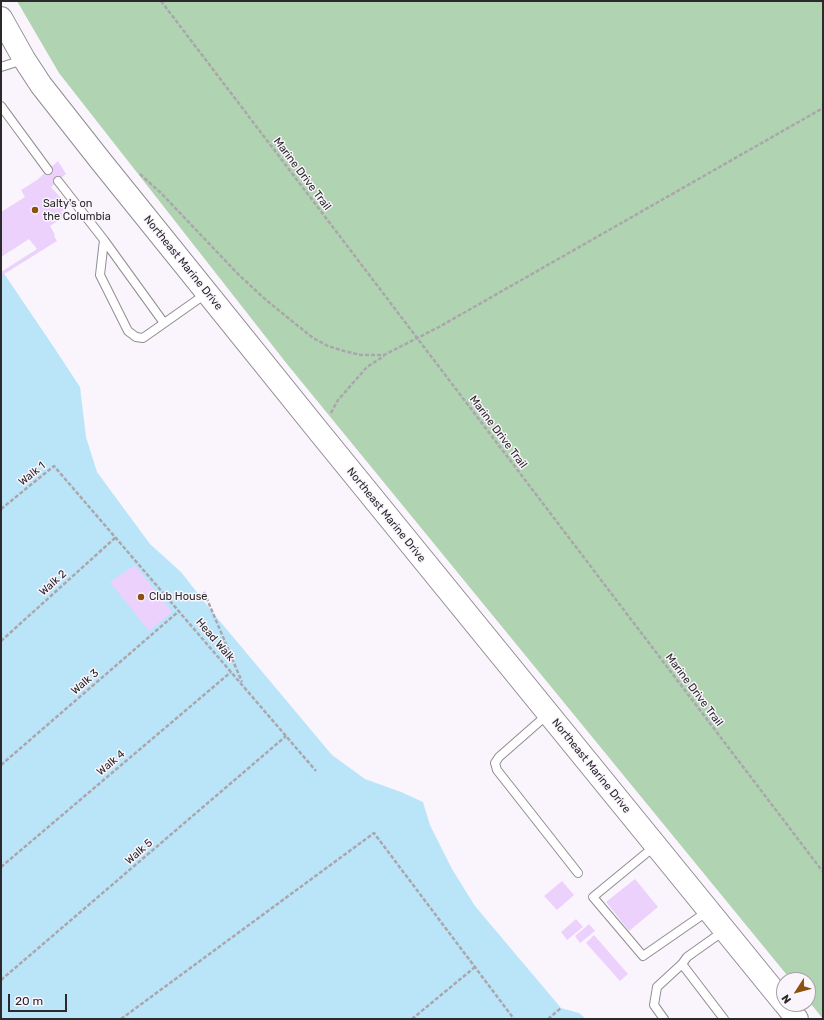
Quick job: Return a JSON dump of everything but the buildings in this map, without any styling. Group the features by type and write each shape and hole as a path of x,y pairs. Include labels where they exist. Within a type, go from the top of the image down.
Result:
{"main road":[{"name":"Northeast Marine Drive","path":"1,18 24,59 41,85 100,160 320,433 776,992"}],"lane":[{"path":"1,68 24,59"},
{"path":"1,106 48,170"},
{"path":"58,181 104,240 164,323"},
{"path":"104,240 100,275 128,331 136,337 143,338 207,293"},
{"path":"548,713 499,757 495,763 497,770 578,873"},
{"path":"656,845 593,897 643,956 709,910"},
{"path":"664,1019 654,1005 657,987 682,964 687,957 725,930"},
{"path":"682,964 724,1019"}],"path":[{"name":"Marine Drive Trail","path":"161,1 823,872"},
{"path":"320,433 338,400 367,367 384,355 417,339 823,108"},
{"path":"139,172 238,274 266,300 313,338 328,346 344,351 361,355 384,355"},
{"name":"Walk 1","path":"1,509 54,466"},
{"name":"Head Walk","path":"54,466 316,771"},
{"name":"Walk 2","path":"1,641 116,538"},
{"path":"204,592 242,684"},
{"name":"Walk 3","path":"1,765 179,611"},
{"name":"Walk 4","path":"1,867 231,672"},
{"name":"Walk 5","path":"1,980 287,736"},
{"path":"121,1019 374,834 514,1019"},
{"path":"412,1019 475,966"},
{"path":"548,1019 561,1008"}],"green space":[{"path":"17,1 823,1 823,1019 816,1010 816,972 784,972 287,364 59,73"}],"water":[{"path":"3,272 80,387 86,437 97,472 150,544 181,572 218,619 332,755 365,779 423,802 430,825 452,869 475,906 561,1008 579,1013 586,1019 1,1019 1,273"}],"place":[{"name":"Salty's on the Columbia","path":"35,210"},
{"name":"Club House","path":"141,597"}]}
